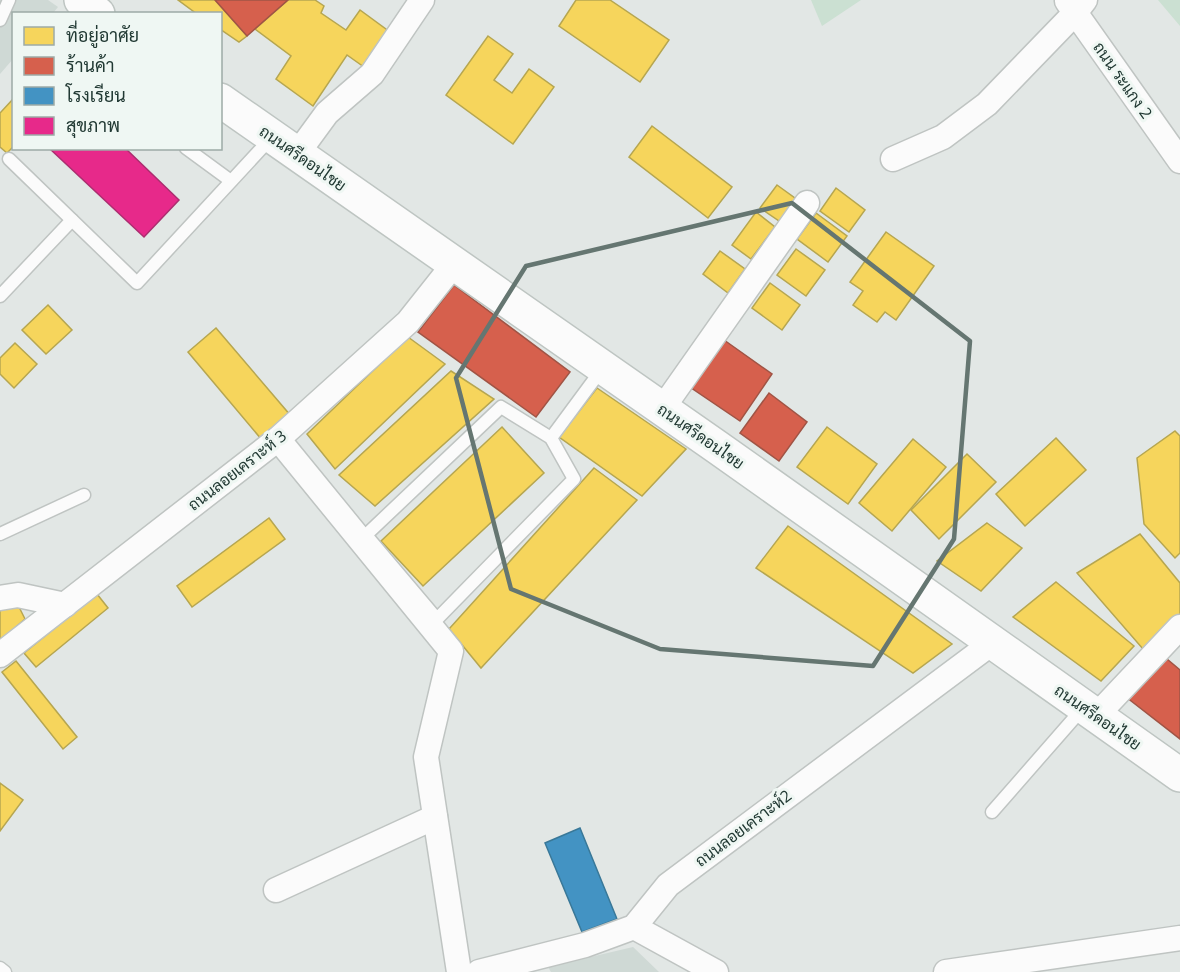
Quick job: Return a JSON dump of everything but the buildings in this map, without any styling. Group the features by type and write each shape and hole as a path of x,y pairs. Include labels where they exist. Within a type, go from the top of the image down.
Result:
{"street":[{"path":"285,145 327,114 372,74 422,0"},
{"path":"893,159 943,137 987,104 1076,4"},
{"name":"ถนน ระแกง 2","path":"1076,4 1180,161"},
{"name":"ถนนศรีดอนไชย","path":"222,101 1180,775"},
{"path":"662,409 807,203"},
{"name":"ถนนลอยเคราะห์ 3","path":"0,655 278,438 408,322 454,264"},
{"path":"278,438 451,651 426,757 459,972"},
{"path":"0,598 18,595 65,605"},
{"path":"1090,711 1180,627"},
{"name":"ถนนลอยเคราะห์2","path":"634,927 668,885 992,643"},
{"path":"276,890 435,817"},
{"path":"479,972 585,945 634,927 716,972"},
{"path":"946,972 1180,938"}],"lane":[{"path":"0,20 9,0"},
{"path":"9,159 137,283 231,181 285,145"},
{"path":"189,150 231,181"},
{"path":"0,296 72,220"},
{"path":"551,438 603,368"},
{"path":"501,407 551,438 574,479 437,619 366,535 501,407"},
{"path":"0,534 84,495"},
{"path":"992,812 1090,711"},
{"path":"0,968 5,972"}],"highlighted area":[{"path":"792,203 970,341 954,539 873,666 660,649 511,589 456,378 526,266"}],"shaded area":[{"path":"0,0 48,0 58,7 54,12 12,12 12,60 0,74"},
{"path":"633,947 659,972 551,972 548,967"}],"green space":[{"path":"811,0 861,0 822,26"},
{"path":"1158,0 1180,0 1180,26"}]}
